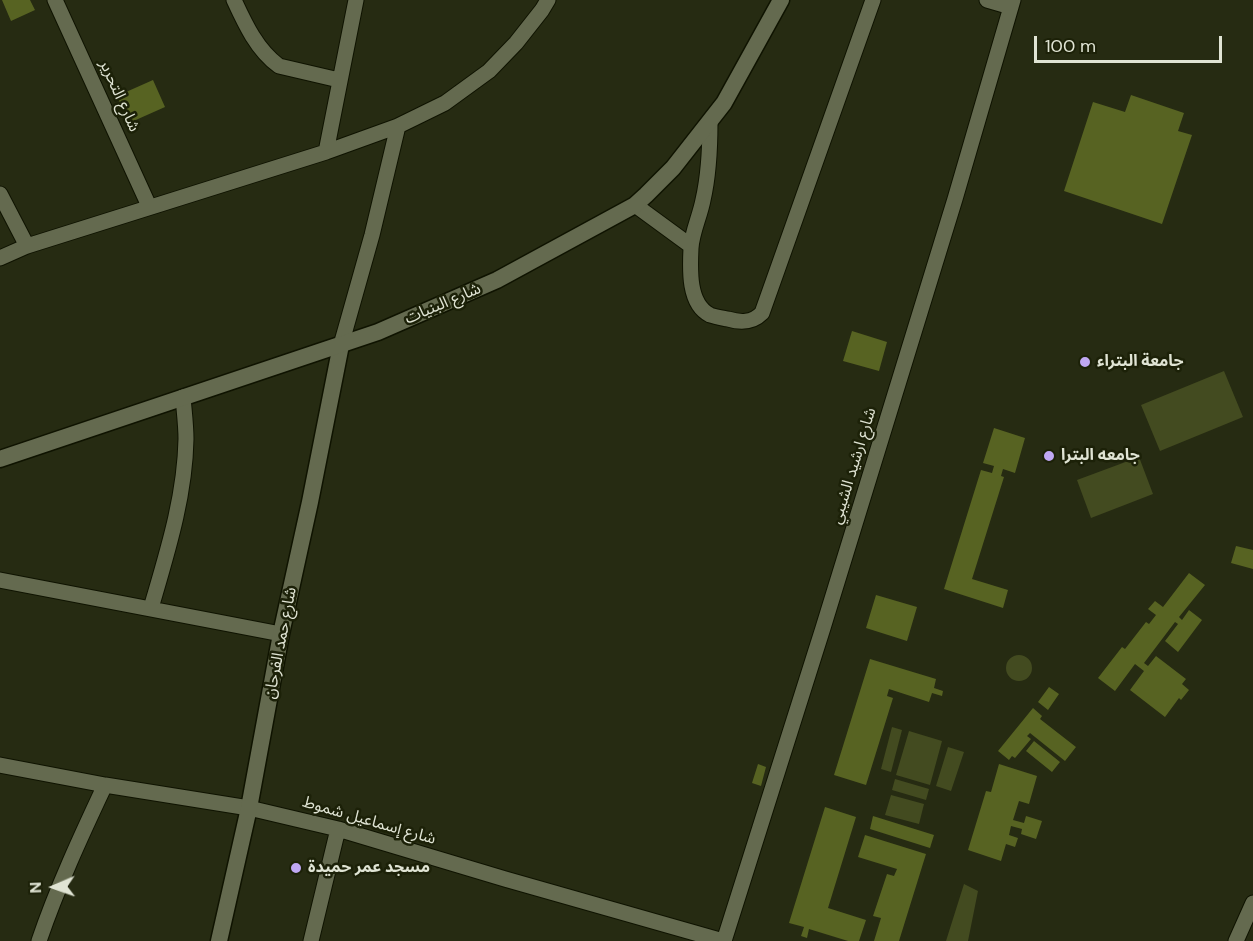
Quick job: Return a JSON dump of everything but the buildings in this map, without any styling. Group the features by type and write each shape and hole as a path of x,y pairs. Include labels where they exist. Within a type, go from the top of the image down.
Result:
{"main road":[{"name":"شارع البنيات","path":"0,459 378,332 496,280 635,204 673,168 724,103 781,0"},
{"name":"شارع حمد الفرحان","path":"219,941 249,808 281,633 341,345"}],"street":[{"name":"شارع التحرير","path":"56,0 149,206"},
{"path":"234,0 252,36 270,60 279,66 339,80"},
{"path":"326,152 356,0"},
{"path":"0,258 27,246 326,152 398,126 445,103 489,71 516,43 549,0"},
{"path":"710,122 708,176 691,246 693,289 696,301 711,315 739,322 749,321 762,313 873,0"},
{"path":"987,0 1012,3"},
{"name":"شارع ارشيد الشيبي","path":"723,941 837,582 955,199 1012,3"},
{"path":"341,345 372,235 398,126"},
{"path":"0,194 27,246"},
{"path":"635,204 691,246"},
{"path":"151,608 169,548 184,467 186,436 183,397"},
{"path":"0,580 281,633"},
{"name":"شارع إسماعيل شموط","path":"0,765 105,785 249,808 338,829 723,941"},
{"path":"39,941 47,916 105,785"},
{"path":"311,941 338,829"},
{"path":"1236,941 1253,903"}],"green space":[{"path":"1224,371 1243,417 1160,451 1141,405"},
{"path":"1139,457 1153,494 1091,518 1077,480"},
{"path":"1019,655 1028,659 1032,668 1028,677 1019,681 1010,677 1006,668 1010,659"},
{"path":"892,727 902,730 891,772 881,769"},
{"path":"909,731 942,741 930,785 896,775"},
{"path":"948,747 964,752 951,791 936,786"},
{"path":"895,779 929,789 926,800 892,790"},
{"path":"891,795 924,804 919,824 885,815"},
{"path":"964,884 978,891 968,941 946,941"}],"place":[{"name":"جامعة البتراء","path":"1085,362"},
{"name":"جامعه البترا","path":"1049,456"},
{"name":"مسجد عمر حميدة","path":"296,868"}]}
